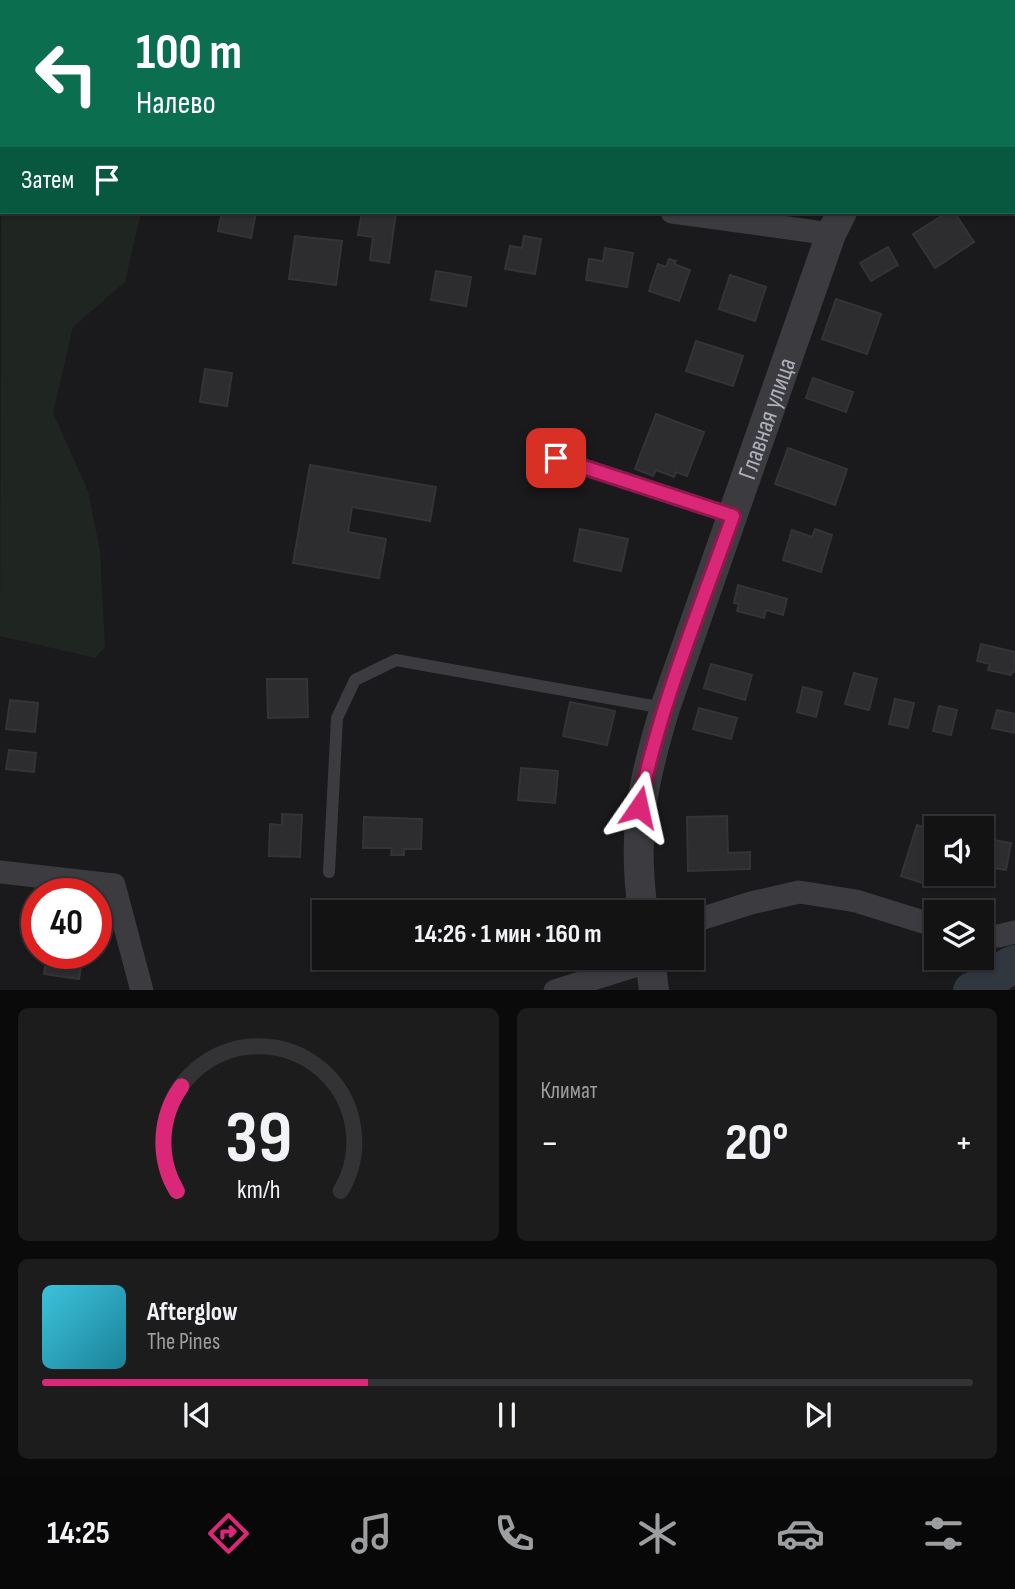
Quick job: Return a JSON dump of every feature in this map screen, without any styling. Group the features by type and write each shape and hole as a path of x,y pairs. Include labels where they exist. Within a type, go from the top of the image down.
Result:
{"street":[{"path":"702,214 836,223"},
{"name":"Главная улица","path":"642,900 637,846 639,807 647,768 665,708 836,223"},
{"path":"0,872 114,885 142,990"},
{"path":"704,918 799,892 856,901 924,922"},
{"path":"994,936 1015,932"},
{"path":"555,990 616,970"},
{"path":"651,970 654,990"}],"lane":[{"path":"556,458 733,516"},
{"path":"329,872 337,718 355,680 396,660 665,708"}],"shaded area":[{"path":"1,214 141,214 125,282 73,327 53,413 88,491 100,551 105,647 95,658 0,636"}],"building":[{"path":"222,214 256,214 251,238 218,231"},
{"path":"362,214 396,214 389,263 370,260 373,237 358,235"},
{"path":"945,214 955,214 974,242 935,268 913,234"},
{"path":"295,236 342,241 336,285 289,279"},
{"path":"524,236 541,239 535,274 505,269 510,246 522,248"},
{"path":"888,247 898,265 871,281 860,263"},
{"path":"605,248 633,253 627,287 586,280 589,259 603,261"},
{"path":"669,259 676,261 674,264 690,270 679,301 649,291 658,264 666,267"},
{"path":"436,271 471,277 466,306 431,300"},
{"path":"730,275 766,287 755,321 719,309"},
{"path":"836,299 881,314 867,354 822,339"},
{"path":"696,341 743,356 733,386 686,371"},
{"path":"205,369 232,373 227,406 200,402"},
{"path":"813,378 853,392 846,412 806,398"},
{"path":"656,414 704,432 687,476 676,472 674,477 656,470 653,476 635,469"},
{"path":"788,448 847,469 835,505 775,484"},
{"path":"310,465 436,487 430,521 352,507 348,532 386,539 379,578 293,563"},
{"path":"580,529 628,539 621,571 574,561"},
{"path":"815,529 832,535 821,572 783,560 792,530 812,537"},
{"path":"738,585 787,599 783,615 766,610 764,618 737,611 739,604 734,603"},
{"path":"981,644 1015,652 1015,672 1011,675 988,670 990,664 977,661"},
{"path":"711,664 752,675 745,700 704,688"},
{"path":"854,673 877,679 869,710 845,704"},
{"path":"267,679 307,679 308,717 268,718"},
{"path":"803,687 822,692 816,717 797,712"},
{"path":"895,699 914,703 908,728 889,724"},
{"path":"10,700 38,703 35,732 6,729"},
{"path":"570,702 615,711 607,745 563,736"},
{"path":"939,706 957,710 951,735 933,731"},
{"path":"699,708 737,718 731,739 693,729"},
{"path":"997,710 1015,714 1015,733 992,728"},
{"path":"9,750 36,753 34,772 6,769"},
{"path":"521,768 558,771 555,803 518,800"},
{"path":"282,814 302,815 300,857 269,856 270,824 282,825"},
{"path":"727,816 728,853 750,852 750,869 688,871 687,817"},
{"path":"364,817 422,819 421,849 404,849 404,855 391,855 392,848 363,848"},
{"path":"917,825 924,827 924,883 901,876"},
{"path":"994,840 1011,843 1006,870 994,868"},
{"path":"45,969 81,969 79,979 44,974"}],"waterway":[{"path":"974,990 1015,964"}],"route":[{"path":"556,458 733,516 665,708 647,768 639,807"}]}
